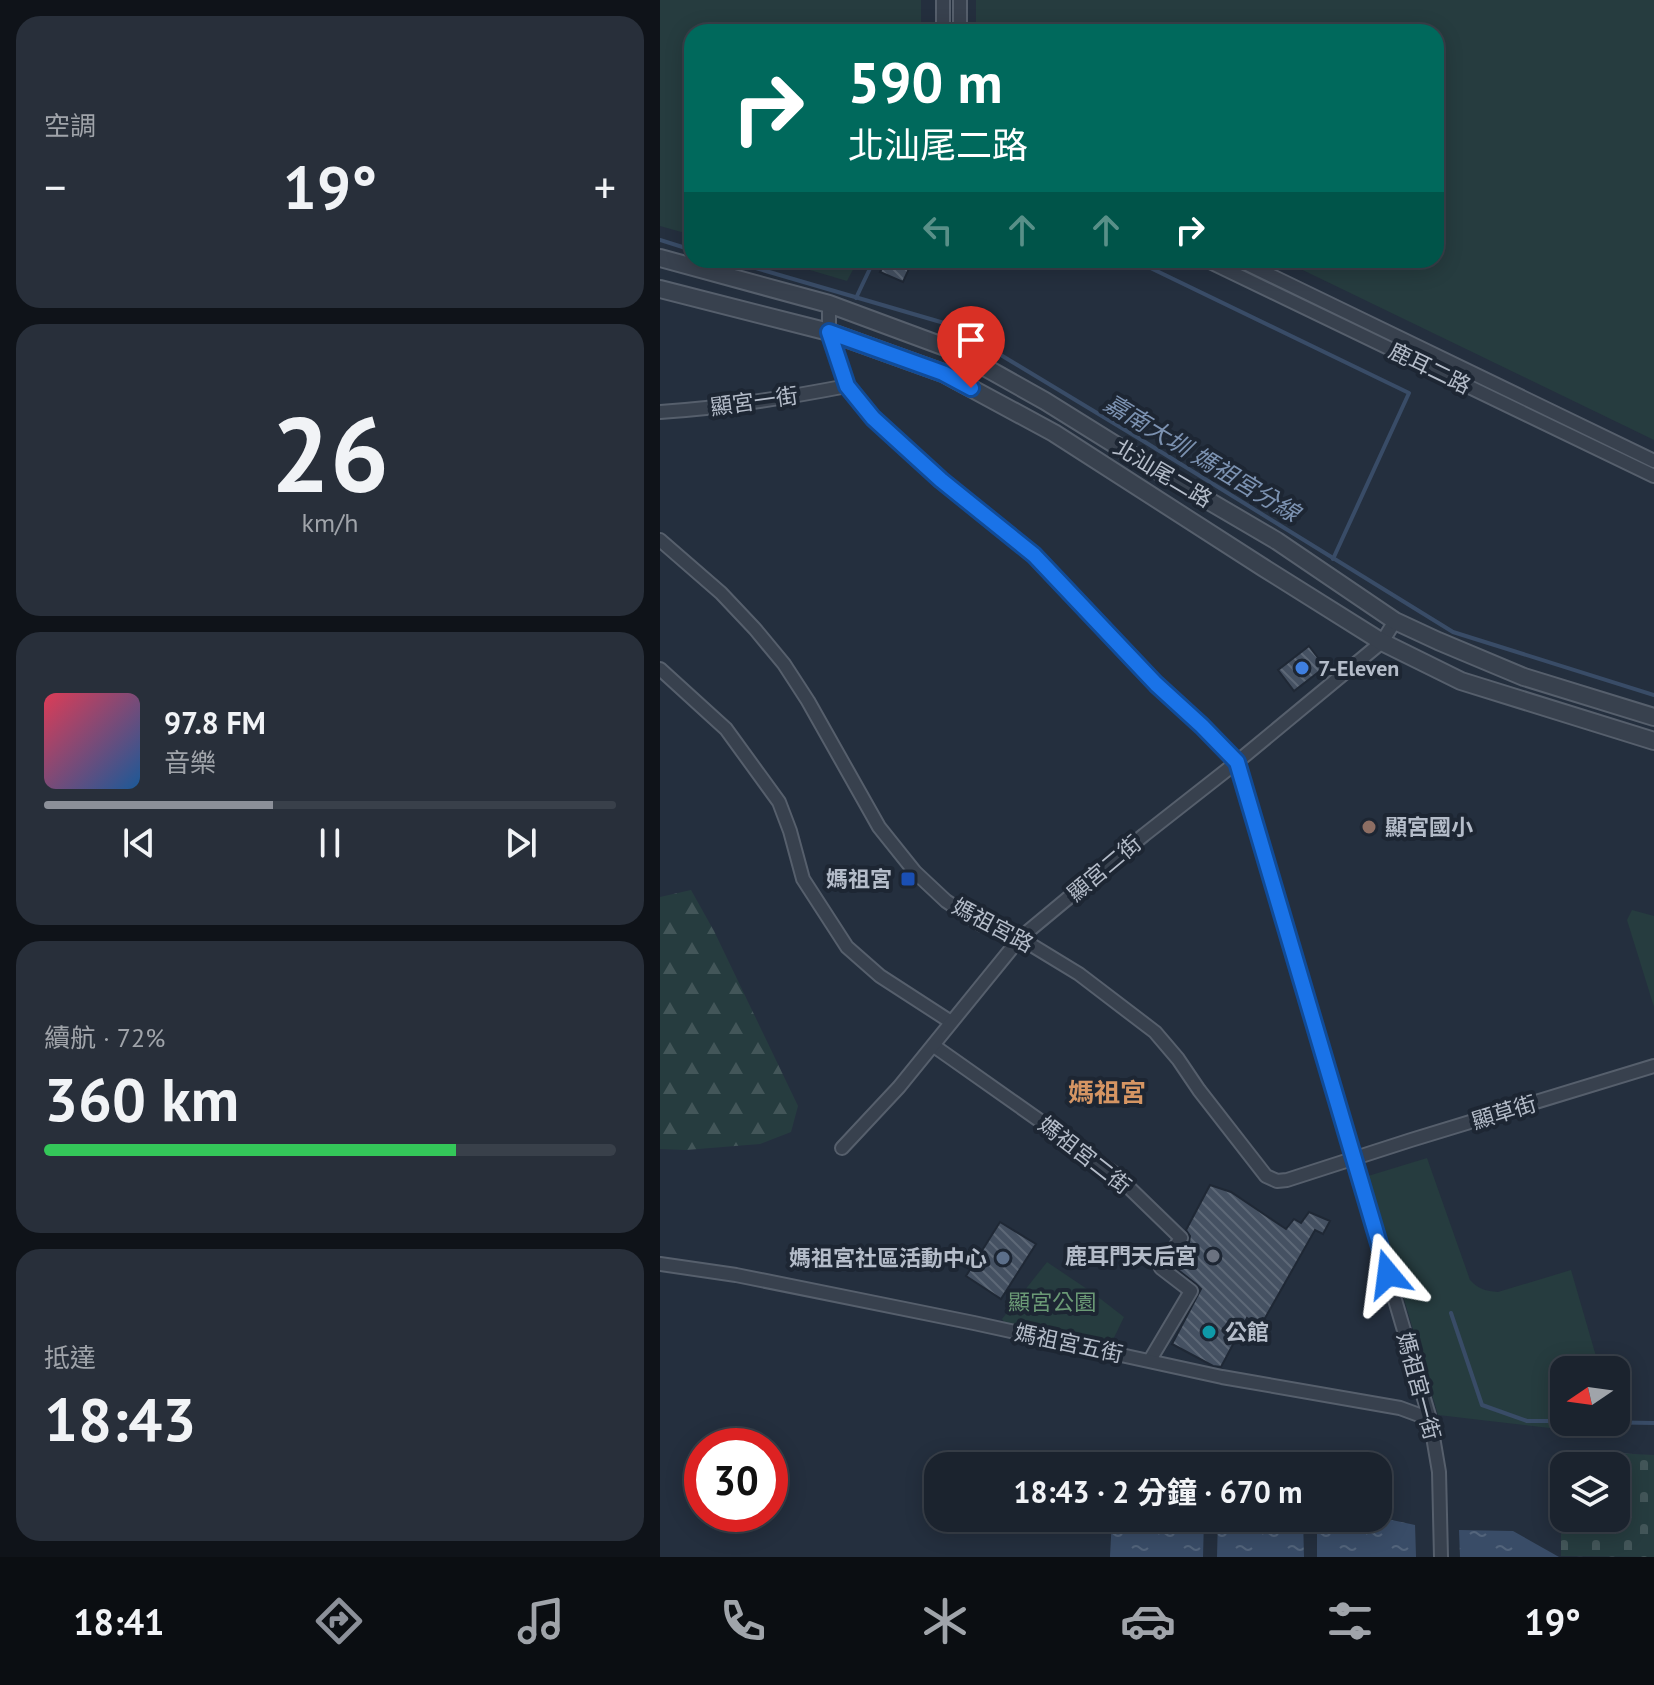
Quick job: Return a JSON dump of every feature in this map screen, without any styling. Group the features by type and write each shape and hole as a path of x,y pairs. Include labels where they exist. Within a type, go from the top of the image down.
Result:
{"street":[{"path":"943,0 943,24"},
{"path":"960,0 960,24"},
{"name":"北汕尾二路","path":"660,258 684,265"},
{"name":"北汕尾二路","path":"697,268 829,304 956,351 1032,393 1277,541 1395,621 1524,677 1654,717"},
{"name":"鹿耳二路","path":"1223,268 1654,476"},
{"name":"鹿耳二路","path":"1256,268 1654,461"},
{"name":"北汕尾二路","path":"660,289 829,332 943,373 1054,433 1382,642 1461,681 1654,741"},
{"name":"媽祖宮一街","path":"829,304 829,332 847,386 873,418 941,480 1034,555 1146,674 1237,762 1430,1419 1439,1472 1441,1557"},
{"name":"顯宮一街","path":"660,412 774,400 847,386"},
{"name":"媽祖宮路","path":"660,540 721,593 784,664 879,827 915,872 946,901 982,925 1020,938 1079,974 1155,1032 1266,1176 1277,1181 1287,1180 1354,1159"},
{"name":"顯宮二街","path":"842,1148 934,1046 1020,938 1382,642 1395,621"},
{"path":"660,669 726,729 779,802 803,879 847,947 880,976 951,1022"},
{"name":"媽祖宮二街","path":"934,1046 1114,1173 1181,1238 1161,1268 1191,1291 1150,1360"},
{"name":"顯草街","path":"1354,1159 1654,1066"},
{"name":"媽祖宮五街","path":"660,1264 736,1275 1222,1377 1400,1408 1430,1419"}],"green space":[{"path":"660,0 921,0 921,24 684,24 684,233 660,226"},
{"path":"976,0 1654,0 1654,440 1299,268 1444,268 1444,24 976,24"},
{"path":"803,268 854,268 847,281"},
{"path":"691,890 714,931 798,1106 791,1132 760,1144 660,1149 660,897"},
{"path":"1632,910 1654,916 1654,1007 1627,920"},
{"path":"1427,1158 1470,1280 1476,1286 1498,1292 1571,1270 1596,1356 1550,1356 1550,1428 1438,1415 1368,1176"},
{"name":"顯宮公園","path":"1047,1262 1124,1317 1111,1344 1004,1322 1002,1319"},
{"path":"1630,1454 1654,1455 1654,1557 1561,1556 1561,1532 1630,1532"}],"water":[{"path":"1392,1520 1415,1525 1416,1557 1317,1557 1317,1532 1392,1532"},
{"path":"1459,1530 1513,1531 1559,1557 1460,1557"},
{"path":"1111,1532 1204,1532 1203,1557 1110,1557"},
{"path":"1218,1532 1303,1532 1304,1557 1217,1557"}],"building":[{"path":"882,268 909,268 903,282 880,272"},
{"name":"7-Eleven","path":"1309,646 1325,667 1294,691 1278,670"},
{"name":"鹿耳門天后宮","path":"1210,1185 1231,1192 1286,1229 1294,1219 1301,1223 1309,1212 1330,1221 1323,1234 1315,1230 1260,1327 1247,1318 1221,1367 1213,1366 1172,1344 1201,1289 1173,1266 1189,1242 1190,1236 1186,1230"},
{"name":"媽祖宮社區活動中心","path":"1000,1222 1036,1244 1001,1299 966,1276"}],"waterway":[{"name":"嘉南大圳 媽祖宮分線","path":"660,240 684,248"},
{"name":"嘉南大圳 媽祖宮分線","path":"755,268 951,325 1453,632 1654,695"},
{"path":"856,298 870,268"},
{"path":"1151,268 1409,393 1333,559"},
{"path":"1451,1313 1482,1405 1527,1421 1550,1421"},
{"path":"1630,1423 1654,1423"}],"place":[{"name":"7-Eleven","path":"1302,668"},
{"name":"顯宮國小","path":"1369,827"},
{"name":"媽祖宮","path":"908,879"},
{"name":"鹿耳門天后宮","path":"1213,1256"},
{"name":"媽祖宮社區活動中心","path":"1003,1258"},
{"name":"公館","path":"1209,1332"}],"district":[{"name":"媽祖宮","path":"1107,1092"}],"route":[{"path":"971,388 943,373 829,332 847,386 873,418 941,480 1034,555 1156,684 1237,762 1388,1274"}]}
